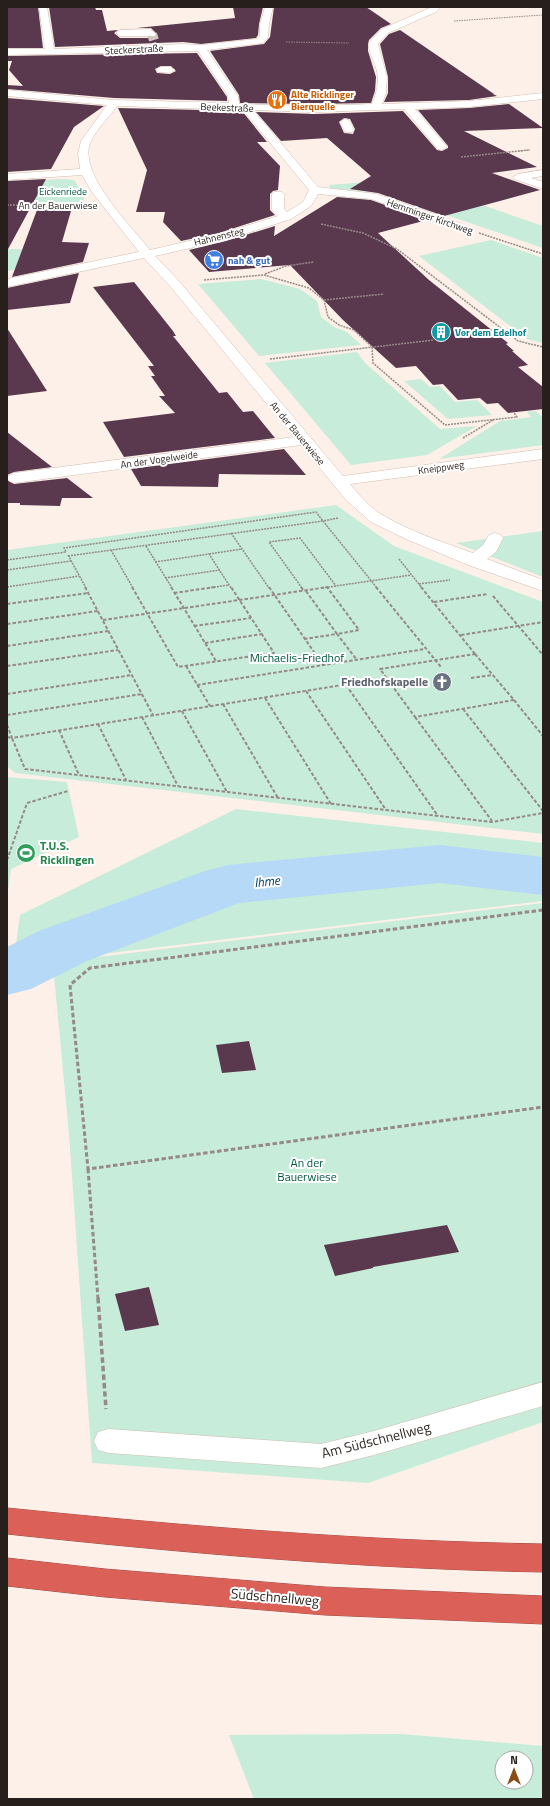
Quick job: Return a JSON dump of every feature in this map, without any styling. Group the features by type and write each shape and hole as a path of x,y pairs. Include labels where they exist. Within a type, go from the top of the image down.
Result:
{"highway":[{"path":"7,1521 113,1532 326,1550 543,1558"},
{"name":"Südschnellweg","path":"7,1572 105,1583 325,1601 543,1610"}],"street":[{"path":"43,7 50,52"},
{"path":"260,41 264,37 263,24 269,7"},
{"path":"375,107 382,91 381,68 373,50 373,43 385,31 437,7"},
{"path":"120,33 150,32 152,34"},
{"name":"Steckerstraße","path":"7,52 50,52 183,47 201,48 260,41"},
{"path":"201,48 233,96 234,106"},
{"name":"Beekestraße","path":"7,93 114,103 234,106 247,108 408,107 469,104 543,96"},
{"name":"An der Bauerwiese","path":"114,103 86,141 83,154 86,172 96,190 147,254 174,283 303,440 352,497 377,518 412,536 474,561 543,586"},
{"path":"408,107 442,147"},
{"path":"247,108 248,112 314,190"},
{"path":"7,177 86,172"},
{"path":"540,185 518,177 543,173"},
{"name":"Hahnensteg","path":"7,283 222,237 287,217 307,204 314,190"},
{"name":"Hemminger Kirchweg","path":"314,190 373,196 458,226"},
{"path":"278,194 278,210 287,217"},
{"name":"An der Vogelweide","path":"14,478 303,440"},
{"name":"Kneippweg","path":"338,481 543,454"},
{"path":"474,561 490,548 494,538"},
{"name":"Am Südschnellweg","path":"109,1441 321,1456 374,1443 543,1394"}],"path":[{"path":"452,22 543,15"},
{"path":"260,41 373,43"},
{"path":"442,147 447,150 445,152 454,158 530,150"},
{"name":"An der Bauerwiese","path":"7,205 109,206"},
{"path":"287,217 362,234 397,249 518,341 543,347"},
{"name":"Hemminger Kirchweg","path":"458,226 543,254"},
{"path":"174,283 264,275 286,266 314,262"},
{"path":"264,275 309,288 324,300 328,317 339,325 354,330 372,347 373,363 445,425 517,417 514,413"},
{"path":"324,300 384,294"},
{"path":"240,362 434,340"},
{"path":"154,715 64,548 316,512 441,667"},
{"path":"68,556 339,518"},
{"path":"231,533 323,665"},
{"path":"336,586 300,538 269,542 356,660"},
{"path":"145,545 216,661"},
{"path":"155,562 242,549"},
{"path":"111,550 178,667 274,652 209,554"},
{"path":"7,560 66,552"},
{"path":"398,558 543,736"},
{"path":"7,570 71,561"},
{"path":"165,578 220,570"},
{"path":"103,620 412,574"},
{"path":"7,587 79,576"},
{"path":"419,584 453,579"},
{"path":"174,593 229,585"},
{"path":"304,639 359,630 327,587"},
{"path":"7,604 88,593"},
{"path":"433,602 491,594"},
{"path":"7,624 98,611"},
{"path":"194,626 251,618"},
{"path":"461,635 543,622"},
{"path":"519,626 543,655"},
{"path":"7,646 108,631"},
{"path":"205,643 262,634"},
{"path":"197,685 426,649"},
{"path":"7,666 118,650"},
{"path":"475,654 380,669 492,822"},
{"path":"186,666 210,706"},
{"path":"7,694 132,674"},
{"path":"471,678 492,674"},
{"path":"7,737 12,738 386,678"},
{"path":"346,684 438,816"},
{"path":"306,691 386,810"},
{"path":"7,715 142,694"},
{"path":"264,698 331,804"},
{"path":"415,717 514,700"},
{"path":"223,704 278,798"},
{"path":"7,725 25,769 492,822 543,812 463,709"},
{"path":"182,711 227,792"},
{"path":"142,717 178,786"},
{"path":"98,724 126,780"},
{"path":"59,730 79,775"},
{"path":"7,860 27,803 68,791"},
{"path":"109,1441 88,1169 70,984 90,968 543,910"},
{"path":"88,1169 543,1107"}],"green space":[{"name":"Eickenriede","path":"63,179 74,180 84,196 84,204 7,204 7,182"},
{"path":"392,180 427,186 543,226 543,248 382,193 330,188 329,185"},
{"path":"491,240 543,258 543,343 527,339 419,256"},
{"path":"7,249 26,249 61,262 7,271"},
{"path":"261,279 300,289 317,301 321,317 334,327 347,332 361,345 259,356 198,284"},
{"path":"357,352 365,363 440,429 477,426 427,455 351,465 265,363"},
{"path":"421,379 430,387 440,386 455,402 477,400 492,415 448,419 404,381"},
{"path":"536,411 543,418 543,445 439,459 500,421 531,417 527,412"},
{"name":"Michaelis-Friedhof","path":"336,505 394,546 543,602 543,834 15,773 7,766 7,550"},
{"path":"543,531 543,577 456,543"},
{"name":"T.U.S. Ricklingen","path":"7,777 67,782 79,837 11,869 7,898"},
{"path":"236,809 543,843 543,870 440,859 224,881 64,940 7,965 7,948 16,944 20,915"},
{"path":"444,868 543,880 543,901 77,957 50,972 41,961 69,949 233,890"},
{"name":"An der Bauerwiese","path":"543,903 543,1422 368,1483 92,1463 69,1134 54,975 81,959"},
{"path":"401,1734 543,1746 543,1799 254,1799 229,1735"}],"building":[{"path":"7,7 38,7 43,48 7,48"},
{"path":"49,7 95,7 96,10 102,10 107,31 118,30 114,33 120,38 155,38 157,34 151,28 137,28 235,18 233,7 263,7 258,35 256,38 201,44 183,42 55,47"},
{"path":"274,7 366,7 391,24 381,28 369,40 368,51 376,77 375,91 371,103 240,103 239,95 210,51 264,44 270,37"},
{"path":"400,30 497,96 469,100 384,102 388,93 388,77 380,44 389,34"},
{"path":"197,53 227,97 227,101 114,98 7,89 7,85 23,86 9,70 12,61 7,61 7,56","holes":["161,66 171,66 176,71 170,74 157,73 155,69"]},
{"path":"7,98 104,106 74,127 51,169 7,172"},
{"path":"509,104 543,128 464,131 537,167 492,173 540,190 444,216 378,193 350,189 371,176 327,138 281,141 256,112 315,114 403,111 437,150 442,151 448,148 448,146 418,110 469,108","holes":["344,118 350,119 355,129 353,134 344,133 339,122"]},
{"path":"118,108 242,111 267,142 257,142 280,166 278,190 273,191 270,194 270,210 275,215 219,233 181,241 163,222 165,212 136,212 147,170"},
{"path":"46,179 7,251 7,181"},
{"path":"337,197 371,200 427,220 378,233 429,280 508,343 506,344 514,351 512,351 528,365 518,367 543,387 543,409 508,413 498,403 487,404 480,398 458,400 443,384 433,385 416,366 396,368 343,320 290,265 209,272 189,250 226,241 275,226 274,236"},
{"path":"37,210 71,211 62,242 89,243 83,262 12,277"},
{"path":"79,273 70,303 7,310 7,288"},
{"path":"134,282 176,336 173,336 219,393 227,392 243,412 253,411 275,438 124,457 103,422 175,413 159,396 165,396 151,376 155,376 148,366 154,366 93,287"},
{"path":"7,328 47,391 7,396"},
{"path":"7,432 52,467 14,472 7,475"},
{"path":"284,449 306,475 219,474 218,487 141,486 131,469"},
{"path":"67,478 93,498 62,498 60,506 20,505 20,503 7,503 7,480 14,484"},
{"path":"249,1041 256,1070 222,1073 216,1045"},
{"path":"447,1225 459,1252 373,1267 335,1276 324,1245"},
{"path":"149,1287 159,1325 125,1331 115,1294"}],"waterway":[{"name":"Ihme","path":"7,974 63,946 228,885 440,864 543,876"}],"tunnel":[{"path":"152,34 154,40"}],"place":[{"name":"Alte Ricklinger Bierquelle","path":"277,100"},
{"name":"nah & gut","path":"214,260"},
{"name":"Vor dem Edelhof","path":"441,332"},
{"name":"Friedhofskapelle","path":"442,682"},
{"name":"T.U.S. Ricklingen","path":"26,853"}]}
